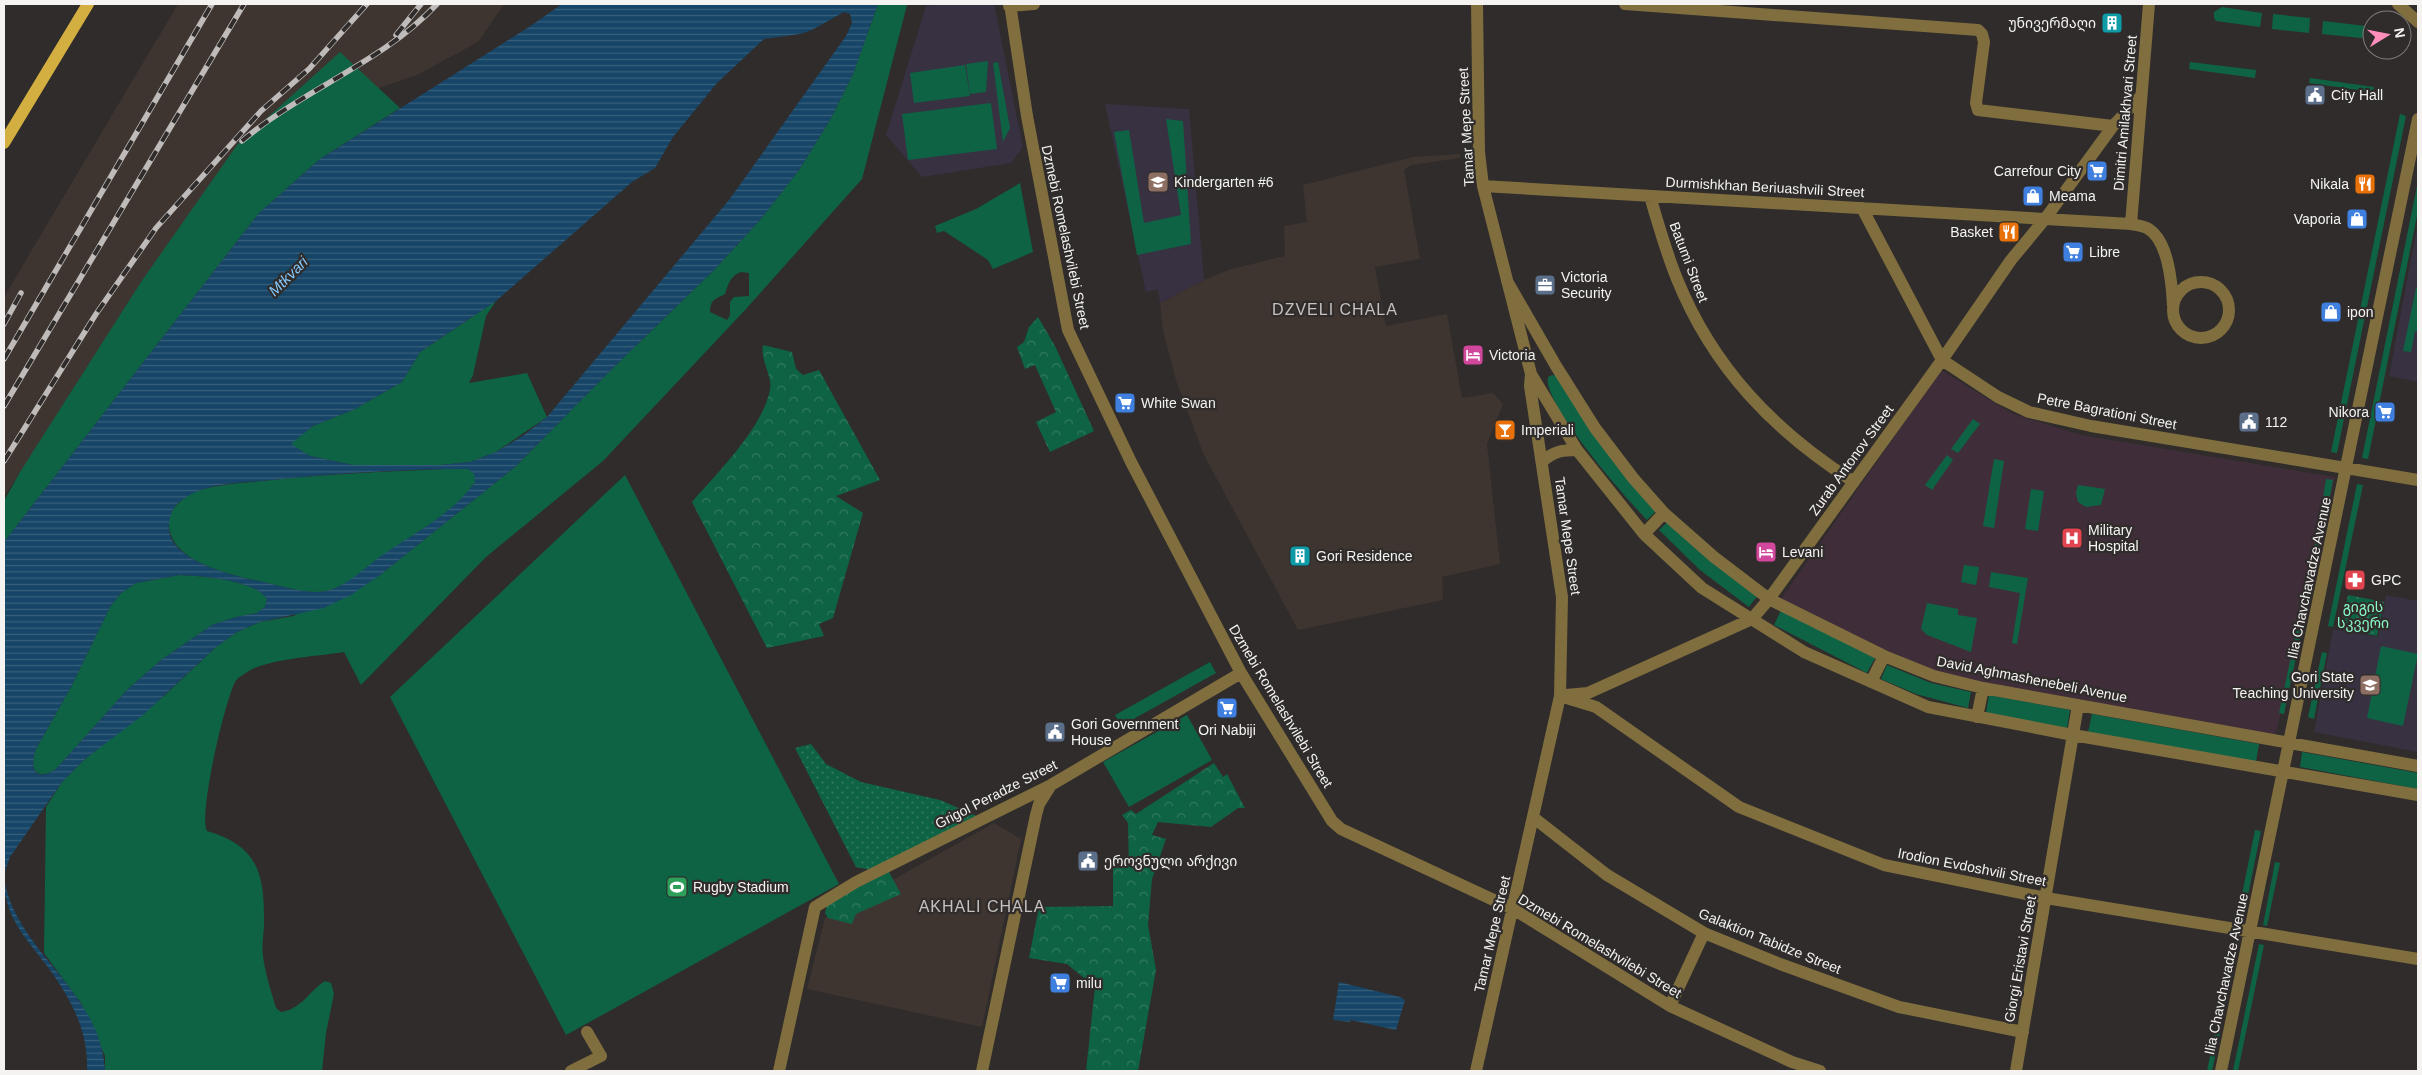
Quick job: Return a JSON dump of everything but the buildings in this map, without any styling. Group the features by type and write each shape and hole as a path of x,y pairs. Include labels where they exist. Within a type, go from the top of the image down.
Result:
{"main road":[{"path":"4,143 88,4"}],"street":[{"path":"1009,5 1034,4"},
{"name":"Tamar Mepe Street","path":"1476,4 1480,152 1483,186 1531,374 1530,386 1543,461 1562,597 1560,696 1476,1071"},
{"path":"1625,4 1978,30 1982,34 1984,42 1976,103 1978,110 2113,126"},
{"name":"Dimitri Amilakhvari Street","path":"2131,224 2149,4"},
{"path":"2398,4 2418,22"},
{"name":"Dzmebi Romelashvilebi Street","path":"1009,5 1027,116 1068,330 1131,462 1241,673 1336,825 1420,868 1513,910 1670,1006 1792,1062 1820,1071"},
{"name":"Zurab Antonov Street","path":"1560,696 1588,693 1752,619 1770,599 1942,360 2011,260 2045,219 2113,126 2140,97"},
{"name":"Ilia Chavchavadze Avenue","path":"2221,1071 2282,771 2348,468 2418,119"},
{"name":"Durmishkhan Beriuashvili Street","path":"1483,186 2045,219"},
{"name":"Batumi Street","path":"1650,196 1677,279 1696,320 1720,359 1748,395 1780,428 1815,457 1854,482"},
{"name":"Petre Bagrationi Street","path":"1862,208 1942,360 1998,397 2029,412 2090,426 2418,480"},
{"path":"2045,219 2131,224 2147,228 2162,248 2172,275 2173,306 2177,324 2191,336 2209,337 2224,326 2229,309 2222,292 2207,282 2189,284 2181,290 2173,306"},
{"path":"2172,275 2189,284"},
{"name":"David Aghmashenebeli Avenue","path":"1507,281 1556,366 1595,428 1633,478 1664,513 1714,557 1770,599 1884,656 1934,676 1983,688 2418,766"},
{"path":"1556,366 1548,364 1537,367 1531,374 1577,450 1644,534 1702,588 1804,652 1928,707 2073,735 2418,795"},
{"path":"1543,461 1550,454 1563,450 1577,450"},
{"path":"1644,534 1664,513"},
{"path":"1871,682 1884,656"},
{"name":"Grigol Peradze Street","path":"779,1071 815,907 856,882 1051,785 1241,673"},
{"path":"1977,717 1983,688"},
{"name":"Irodion Evdoshvili Street","path":"1560,696 1596,708 1739,806 1884,865 2046,898 2418,959"},
{"name":"Giorgi Eristavi Street","path":"2016,1071 2078,705"},
{"path":"982,1071 1036,815 1039,804 1051,785"},
{"path":"1012,803 1018,802 1030,807 1036,815"},
{"name":"Galaktion Tabidze Street","path":"1534,818 1607,875 1704,934 1899,1007 2023,1032"},
{"path":"1670,1006 1704,934"},
{"path":"571,1071 601,1056 587,1032"}],"shaded area":[{"path":"178,4 504,4 478,42 417,75 314,110 137,296 4,497 4,297"},
{"path":"994,4 1023,147 1011,163 922,177 886,135 926,6"},
{"name":"Kindergarten #6","path":"1105,104 1189,109 1204,280 1160,303 1158,289 1146,292"},
{"path":"1460,154 1460,158 1411,165 1404,170 1420,259 1375,267 1386,326 1447,314 1462,398 1493,393 1503,404 1487,444 1500,564 1442,577 1443,600 1298,630 1203,453 1176,380 1163,331 1160,303 1204,280 1231,269 1285,256 1284,226 1307,222 1303,185 1413,157"},
{"path":"2418,222 2418,382 2389,376"},
{"name":"Military Hospital","path":"1941,370 2013,414 2081,435 2335,477 2276,733 2269,737 1990,688 1885,655 1781,599"},
{"name":"Gori State Teaching University","path":"2386,595 2418,601 2418,752 2314,732 2333,629 2378,637"},
{"path":"994,823 1021,839 982,1027 807,989 825,918"}],"green space":[{"path":"878,4 917,4 907,5 862,179 746,309 603,461 486,557 361,685 344,652 267,664 247,672 235,682 219,733 209,782 205,821 207,831 236,844 246,852 259,873 264,900 263,956 276,1008 281,1012 288,1010 300,1004 325,981 331,983 334,994 326,1033 322,1071 105,1071 105,1056 81,1003 44,953 46,807 62,782 85,759 164,696 216,647 237,632 260,622 293,616 380,575 515,467 715,269 760,220 799,170 830,120 853,74","holes":["741,272 749,273 749,296 734,297 730,302 730,315 727,320 710,312 712,302 725,294 732,278"]},
{"path":"2222,7 2262,13 2260,27 2216,21 2214,12"},
{"path":"2273,14 2310,18 2309,33 2272,29"},
{"path":"2323,21 2362,26 2361,38 2322,34"},
{"path":"340,52 400,108 320,159 259,213 4,542 4,501 20,472 141,282 237,145"},
{"path":"988,61 986,92 970,94 966,64"},
{"path":"998,62 1010,128 1003,142 993,63"},
{"path":"2190,62 2256,70 2255,78 2189,69"},
{"path":"965,65 970,96 914,103 910,73"},
{"path":"2310,78 2374,87 2373,92 2309,83"},
{"path":"991,103 997,149 908,160 902,114"},
{"path":"2400,114 2406,116 2337,453 2331,452"},
{"path":"1166,119 1183,121 1191,244 1137,255 1114,132 1129,130 1144,223 1181,215"},
{"path":"2418,181 2418,211 2368,459 2362,458"},
{"path":"1020,183 1033,252 993,269 988,260 944,231 937,233 935,226 976,209"},
{"path":"2416,288 2418,288 2418,331 2415,331 2411,352 2403,351"},
{"path":"496,301 486,316 473,375 469,383 527,373 547,417 496,452 470,462 440,465 353,465 310,456 290,444 313,426 355,409 402,382 420,352"},
{"path":"1038,317 1055,346 1094,431 1050,452 1036,422 1056,412 1035,365 1025,369 1017,347 1024,342 1029,327"},
{"path":"763,345 792,352 796,369 803,375 819,370 880,480 836,496 863,513 833,618 819,624 824,636 767,648 692,502 749,435 765,405 770,390 770,379 763,357"},
{"path":"1552,375 1558,376 1657,510 1647,520 1605,472 1571,428 1550,390 1548,377"},
{"path":"1973,419 1980,424 1958,453 1951,449"},
{"path":"1947,455 1953,460 1932,490 1925,485"},
{"path":"1994,459 2004,461 1994,528 1983,526"},
{"path":"468,468 475,474 475,482 451,509 347,583 327,591 297,590 221,571 190,557 178,547 171,534 169,519 176,506 188,495 214,487 370,472"},
{"path":"625,475 839,884 566,1035 390,697"},
{"path":"2326,479 2333,480 2327,512 2321,511"},
{"path":"2357,484 2363,485 2333,627 2328,626"},
{"path":"2078,485 2105,489 2101,505 2086,507 2078,502 2076,493"},
{"path":"2031,489 2044,491 2038,531 2025,529"},
{"path":"1670,520 1758,595 1749,607 1700,570 1659,530"},
{"path":"2319,525 2324,526 2284,714 2279,713"},
{"path":"1964,565 1979,567 1976,585 1961,582"},
{"path":"1991,572 2028,578 2017,644 2012,643 2020,593 1989,587"},
{"path":"180,575 227,580 251,587 267,599 265,607 257,613 236,617 212,625 161,660 127,690 56,769 49,773 39,774 33,762 36,749 71,687 110,607 121,593 136,583"},
{"name":"გიგის სკვერი","path":"2348,595 2384,602 2377,636 2341,629"},
{"path":"1927,603 1958,609 1958,615 1977,618 1971,652 1927,635 1921,629"},
{"path":"1781,610 1875,658 1867,673 1774,625"},
{"path":"2381,646 2418,654 2403,726 2367,718"},
{"path":"2322,652 2327,653 2314,719 2308,717"},
{"path":"1210,662 1216,673 1121,726 1115,715"},
{"path":"1887,665 1931,683 1971,692 1968,708 1916,694 1881,679"},
{"path":"1989,695 2070,710 2067,728 1986,713"},
{"path":"2092,714 2259,744 2256,762 2088,732"},
{"path":"1187,715 1212,760 1129,807 1103,762"},
{"path":"811,744 826,764 861,782 940,800 979,817 872,870 856,867 795,748"},
{"path":"2302,752 2418,773 2418,789 2300,767"},
{"path":"1214,763 1223,777 1227,774 1245,808 1238,808 1211,827 1158,822 1152,835 1166,839 1152,879 1148,925 1156,970 1138,1071 1086,1071 1095,987 1067,964 1029,958 1039,907 1113,906 1113,868 1129,867 1128,823 1122,815 1131,810 1136,814"},
{"path":"2255,830 2261,831 2243,920 2237,919"},
{"path":"2275,862 2280,863 2267,926 2263,925"},
{"path":"889,872 901,894 856,914 852,924 828,918 825,913 828,901"},
{"path":"2234,941 2239,942 2212,1071 2207,1071"},
{"path":"2259,944 2264,945 2238,1071 2233,1071"}],"water":[{"name":"Mtkvari","path":"562,4 878,4 853,74 830,120 799,170 760,220 715,269 515,467 380,575 351,595 324,608 260,622 237,632 216,647 143,715 85,759 62,782 10,857 4,874 4,542 259,213 320,159 529,27","holes":["844,12 850,14 852,23 846,36 729,200 547,417 524,435 496,452 470,462 439,465 353,465 310,456 291,444 313,426 355,409 402,382 420,352 496,301 632,182 655,168 673,137 717,83 764,39 800,34 812,30","468,469 474,474 475,482 467,493 433,522 384,554 350,580 327,591 297,590 223,572 191,558 178,548 171,537 169,523 175,507 190,495 206,488 235,483 321,475","180,575 201,576 240,583 251,587 267,599 265,607 257,613 236,617 212,625 161,660 127,690 56,769 49,773 39,774 33,762 36,749 71,687 110,607 121,593 136,583"]},
{"path":"4,879 12,905 25,929 75,994 89,1017 100,1043 105,1071 87,1071 85,1042 76,1015 63,990 12,916 5,892"},
{"path":"1339,982 1400,997 1405,1000 1396,1030 1351,1020 1350,1022 1333,1020"}],"railway":[{"path":"4,359 212,4"},
{"path":"4,406 244,4"},
{"path":"4,461 96,314 156,228 261,111 309,69 367,4"},
{"path":"396,35 421,4"},
{"path":"242,141 290,106 392,43 437,4"},
{"path":"4,324 21,293"}],"place":[{"name":"უნივერმაღი","path":"2112,23"},
{"name":"City Hall","path":"2315,95"},
{"name":"Carrefour City","path":"2097,171"},
{"name":"Kindergarten #6","path":"1158,182"},
{"name":"Nikala","path":"2365,184"},
{"name":"Meama","path":"2033,196"},
{"name":"Vaporia","path":"2357,219"},
{"name":"Basket","path":"2009,232"},
{"name":"Libre","path":"2073,252"},
{"name":"Victoria Security","path":"1545,285"},
{"name":"ipon","path":"2331,312"},
{"name":"Victoria","path":"1473,355"},
{"name":"White Swan","path":"1125,403"},
{"name":"Nikora","path":"2385,412"},
{"name":"112","path":"2249,422"},
{"name":"Imperiali","path":"1505,430"},
{"name":"Military Hospital","path":"2072,538"},
{"name":"Levani","path":"1766,552"},
{"name":"Gori Residence","path":"1300,556"},
{"name":"GPC","path":"2355,580"},
{"name":"Gori State Teaching University","path":"2370,685"},
{"name":"Ori Nabiji","path":"1227,708"},
{"name":"Gori Government House","path":"1055,732"},
{"name":"ეროვნული არქივი","path":"1088,861"},
{"name":"Rugby Stadium","path":"677,887"},
{"name":"milu","path":"1060,983"}],"district":[{"name":"DZVELI CHALA","path":"1335,309"},
{"name":"AKHALI CHALA","path":"982,906"}]}
